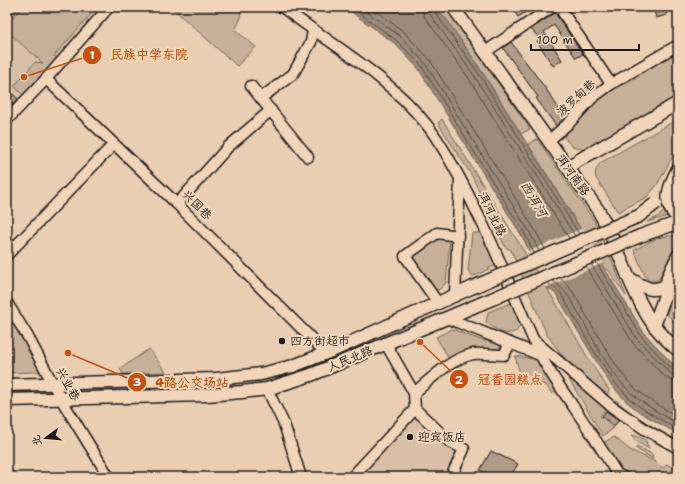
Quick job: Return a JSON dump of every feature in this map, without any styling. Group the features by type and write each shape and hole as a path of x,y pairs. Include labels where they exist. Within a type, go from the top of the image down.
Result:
{"main road":[{"name":"洱河南路","path":"453,7 572,168 604,206 615,225 656,321 667,340 678,350"},
{"name":"洱河南路","path":"462,7 554,136 603,219 639,302 656,321 678,340"},
{"path":"572,168 678,103"},
{"path":"572,168 678,112"},
{"path":"676,222 669,204 668,190 678,169"},
{"name":"人民北路","path":"7,385 206,380 240,377 280,370 326,353 646,212 656,203 671,182"},
{"name":"人民北路","path":"7,400 212,395 267,389 311,376 676,222"},
{"path":"656,321 668,278 678,256"},
{"path":"629,278 646,288 652,289 667,285 673,281 678,271"}],"street":[{"path":"7,120 46,79 109,7"},
{"name":"洱河北路","path":"282,7 357,60 392,88 410,105 427,125 442,146 460,178 497,255 540,355 554,379 618,476"},
{"path":"491,48 552,7"},
{"path":"559,7 611,84"},
{"path":"261,98 293,74 312,42 313,30"},
{"name":"波罗甸巷","path":"554,136 570,122 592,98 611,84 678,44"},
{"name":"兴国巷","path":"46,79 177,204 326,353"},
{"path":"251,86 308,157"},
{"path":"177,204 228,147 271,110"},
{"path":"7,255 114,144"},
{"path":"455,295 460,178"},
{"path":"438,303 405,256 437,233 458,236"},
{"name":"兴业巷","path":"7,303 28,337 61,399 109,477"},
{"path":"447,318 540,355"},
{"path":"533,341 564,365 612,407 646,430 678,448"},
{"path":"414,394 448,366 461,358 474,354 504,355 510,343"},
{"path":"352,477 414,410 414,394 386,344"},
{"path":"267,389 284,424 301,477"},
{"path":"414,410 450,442 464,450 451,477"}],"shaded area":[{"path":"7,7 102,7 7,115"},
{"path":"7,7 20,7 12,16 7,11"},
{"path":"23,7 97,7 54,56 58,58 24,96 14,86 35,62 43,63 7,31 7,24"},
{"path":"171,7 240,7 241,18 235,30 256,47 237,66"},
{"path":"435,7 446,7 530,129 521,134 470,53"},
{"path":"678,47 678,97 603,142 592,147 579,149 572,146 567,141 563,132 611,87"},
{"path":"442,119 609,390 607,396 569,364 547,335 511,250 505,247 472,176 438,123"},
{"path":"678,119 678,147 657,185 647,197 618,212 595,176 600,163"},
{"path":"537,139 595,222 626,296 580,228 528,144"},
{"path":"668,209 672,215 647,222 657,217"},
{"path":"472,233 480,233 496,265 472,276 468,270"},
{"path":"674,236 676,239 675,247 659,279 651,281 646,278 634,250 657,238"},
{"path":"432,238 450,239 446,283 440,289 433,291 407,257"},
{"path":"678,291 678,327 667,314 671,301"},
{"path":"513,302 521,322 517,331 512,333 500,332 486,322 488,312"},
{"path":"7,307 44,369 37,372 7,373"},
{"path":"452,329 478,339 499,344 501,350 499,355 480,359 467,354 450,360 436,337"},
{"path":"149,349 166,372 123,374 120,369"},
{"path":"515,356 536,359 556,391 552,394 546,385 522,381"},
{"path":"564,371 607,407 600,416 614,428 603,436"},
{"path":"616,400 632,414 678,442 678,445 612,403"},
{"path":"418,407 467,450 458,477 356,477"},
{"path":"632,435 645,439 649,449 634,440"},
{"path":"614,437 630,450 654,461 663,468 667,464 677,470 674,477 630,477 620,471 603,443"},
{"path":"637,446 652,454 653,459 635,448"},
{"path":"93,473 95,477 44,477"}],"water":[{"name":"西洱河","path":"346,7 435,7 447,20 480,69 644,333 678,368 678,434 641,413 627,402 611,385 556,294 545,286 523,238 418,68 394,43"}],"pier":[{"path":"583,228 604,263 545,288 527,252"}],"building":[{"path":"512,7 534,7 518,17"},
{"path":"653,7 665,7 667,15 656,18"},
{"path":"555,13 583,54 576,58 554,25 544,32 562,60 553,66 537,41 540,39 531,29"},
{"path":"511,42 546,89 565,118 556,126 536,98 538,97 503,48"},
{"path":"7,89 18,99 7,111"},
{"path":"606,411 619,420 614,426 602,416"},
{"path":"491,451 518,464 510,477 493,477 480,470"}],"place":[{"name":"民族中学东院","path":"24,77"},
{"name":"四方街超市","path":"282,341"},
{"name":"冠香园糕点","path":"420,342"},
{"name":"4路公交场站","path":"68,353"},
{"name":"迎宾饭店","path":"410,437"}]}
